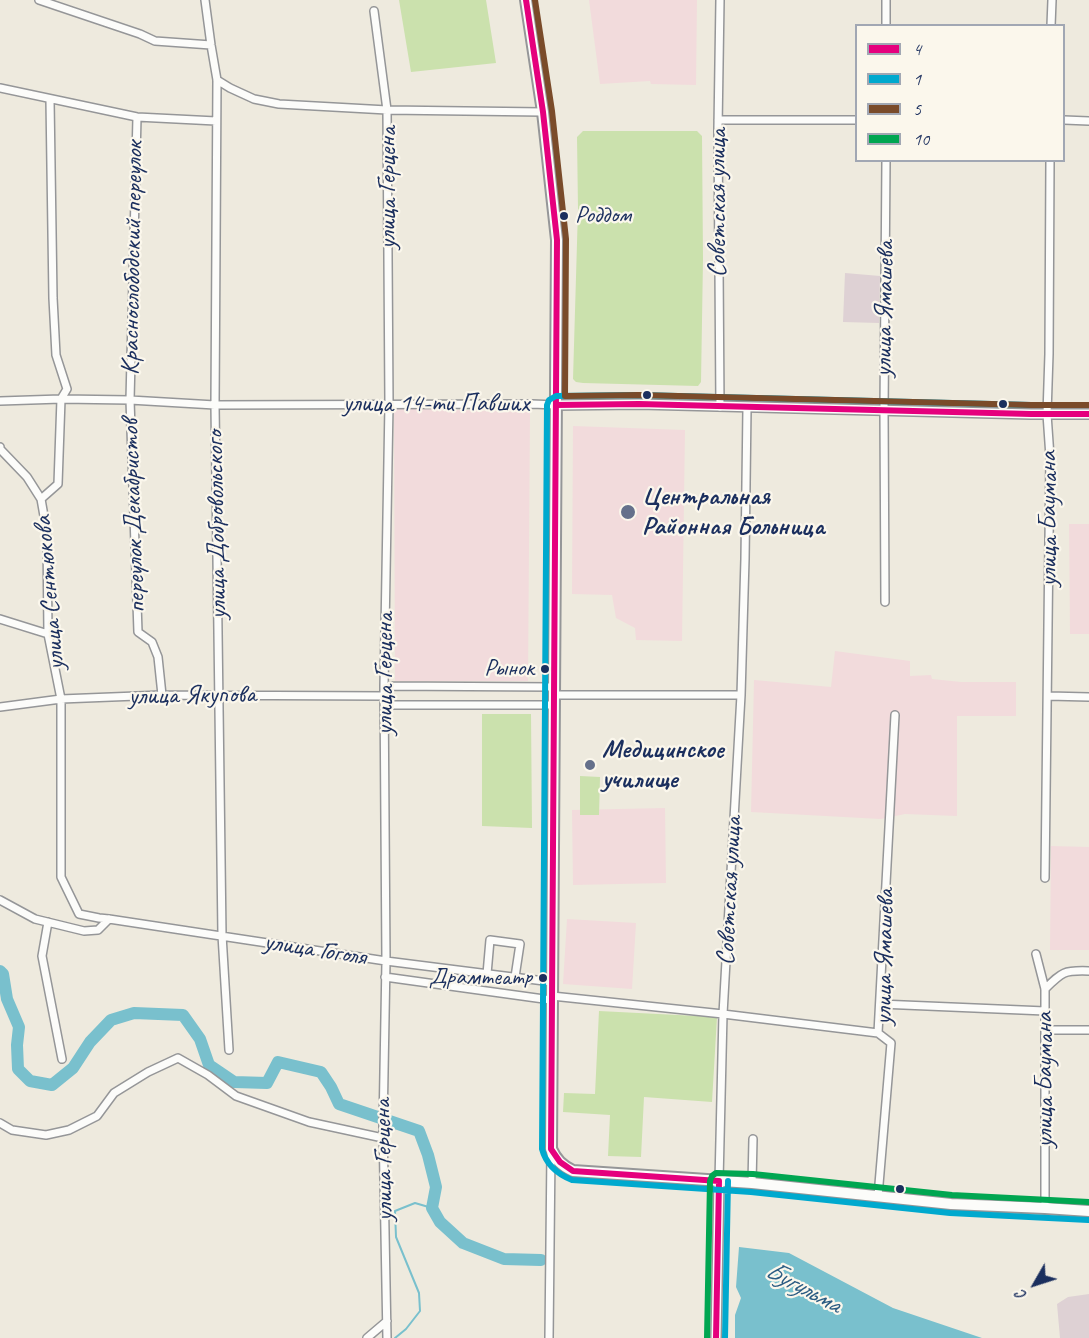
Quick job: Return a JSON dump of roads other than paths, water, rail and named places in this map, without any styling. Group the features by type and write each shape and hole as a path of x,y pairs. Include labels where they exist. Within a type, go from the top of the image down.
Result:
{"main road":[{"path":"526,0 543,112 557,240 551,1149 555,1159 573,1171 752,1183 951,1204 1089,1211"}],"street":[{"path":"39,0 155,41 211,45"},
{"name":"улица Добровольского","path":"206,0 218,80 215,405 222,935 229,1050"},
{"name":"Советская улица","path":"720,0 718,120 720,407"},
{"path":"886,0 886,24"},
{"path":"1051,24 1052,0"},
{"name":"улица Герцена","path":"374,11 387,110 389,404 384,686 386,961 383,1113 387,1335"},
{"path":"218,80 254,99 279,104 387,110 543,112"},
{"path":"0,88 137,117 216,121"},
{"name":"улица Сентюкова","path":"50,100 56,355 67,389 61,399 58,484 41,499 47,533 48,634 61,699 61,877 79,914"},
{"name":"Краснослободский переулок","path":"130,400 137,117"},
{"path":"718,120 855,120"},
{"path":"1065,120 1089,121"},
{"name":"улица Ямашева","path":"885,602 886,162"},
{"name":"улица Баумана","path":"1045,878 1050,457 1047,414 1050,162"},
{"name":"улица 14-ти Павших","path":"0,401 130,400 215,405 639,404 1089,414"},
{"name":"переулок Декабристов","path":"130,400 138,632 152,642 158,657 162,695"},
{"name":"Советская улица","path":"716,1338 723,1014 741,695 747,408"},
{"path":"0,447 27,477 41,499"},
{"path":"0,619 48,634"},
{"path":"384,686 554,696"},
{"name":"улица Якупова","path":"0,707 61,699 162,695 385,696"},
{"path":"385,705 554,696 741,695"},
{"path":"1048,696 1089,697"},
{"name":"улица Ямашева","path":"878,1196 891,1043 878,1033 894,715"},
{"path":"0,900 35,919 84,931 98,930 109,919"},
{"name":"улица Гоголя","path":"79,914 386,961 552,982"},
{"path":"48,922 42,956 62,1059"},
{"path":"487,974 490,940 519,944 515,977"},
{"name":"улица Баумана","path":"1036,954 1045,989 1045,1208"},
{"path":"1045,989 1059,975 1073,970 1089,971"},
{"name":"улица Гоголя","path":"385,977 552,998 723,1014 878,1033"},
{"path":"880,1004 1045,1011"},
{"path":"1045,1030 1088,1030"},
{"path":"0,1123 12,1130 46,1135 69,1130 97,1116 114,1093 148,1072 178,1058 208,1075 236,1096 309,1122 383,1138"},
{"path":"752,1183 753,1139"},
{"path":"549,1338 551,1149"},
{"path":"367,1338 387,1321"}],"water":[{"path":"739,1247 789,1253 893,1308 982,1338 735,1338 735,1315 741,1298 736,1287"}],"waterway":[{"name":"Бугульма","path":"0,971 3,974 7,999 19,1027 18,1069 30,1081 52,1085 73,1068 90,1042 111,1020 134,1013 183,1015 200,1039 209,1065 234,1082 267,1083 278,1062 321,1072 339,1104 419,1131 436,1187 432,1208 440,1222 463,1243 504,1259 541,1260"},
{"path":"395,1338 406,1329 420,1311 419,1293 396,1237 395,1211 415,1203 432,1208"}],"place":[{"name":"Роддом","path":"564,216"},
{"name":"Центральная Районная Больница","path":"628,512"},
{"name":"Рынок","path":"545,669"},
{"name":"Медицинское училище","path":"590,765"},
{"name":"Драмтеатр","path":"543,978"}]}
